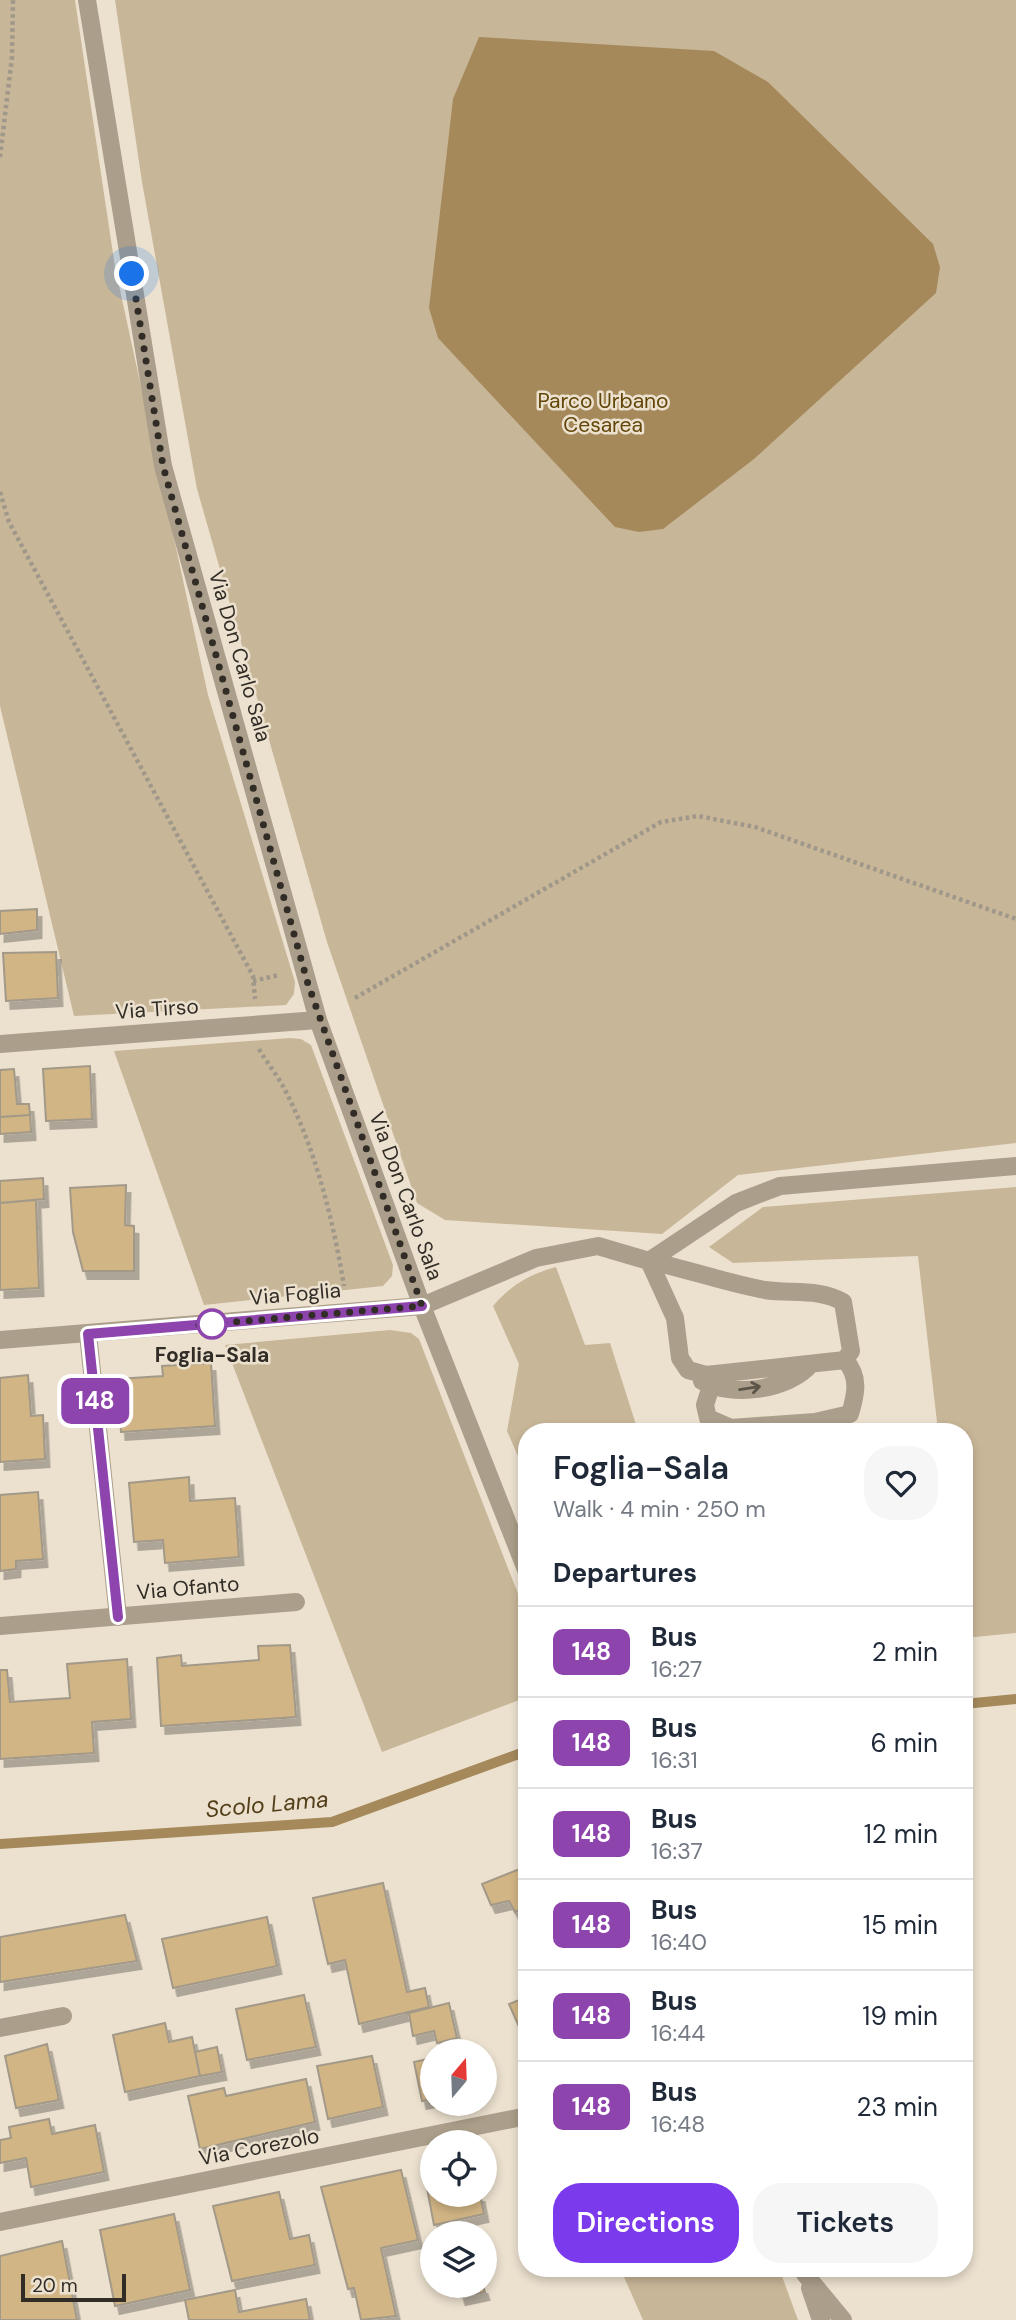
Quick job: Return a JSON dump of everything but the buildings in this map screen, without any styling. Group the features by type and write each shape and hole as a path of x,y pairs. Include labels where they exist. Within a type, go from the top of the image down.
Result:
{"street":[{"name":"Via Don Carlo Sala","path":"87,0 163,466 318,1020 422,1306 518,1549"},
{"name":"Via Tirso","path":"0,1044 318,1020"},
{"path":"811,1364 802,1376 788,1382 734,1390 711,1386 688,1370 680,1358 675,1318 649,1261 736,1203 780,1186 1016,1166"},
{"name":"Via Don Carlo Sala","path":"422,1306 536,1258 598,1246 766,1290 831,1295 843,1302 849,1326 851,1351 845,1360"},
{"name":"Via Foglia","path":"0,1340 422,1306"},
{"path":"88,1334 118,1617"},
{"path":"688,1370 706,1375 845,1360 852,1369 857,1392 850,1414 803,1423"},
{"path":"711,1386 705,1405 708,1418 716,1423"},
{"name":"Via Ofanto","path":"0,1626 296,1602"},
{"path":"0,2028 63,2016"},
{"name":"Via Corezolo","path":"0,2222 518,2118"},
{"path":"806,2277 821,2320"},
{"path":"809,2277 843,2320"}],"path":[{"path":"0,157 12,57 13,0"},
{"path":"0,492 9,522 253,981 259,1050 285,1090 315,1166 337,1239 345,1291"},
{"path":"355,998 661,822 698,816 755,827 1016,919"},
{"path":"253,981 284,974"}],"green space":[{"path":"0,0 75,0 115,267 208,695 295,982 294,994 286,1005 74,1016 0,706"},
{"name":"Parco Urbano Cesarea","path":"115,0 1016,0 1016,1143 738,1175 662,1234 445,1220 417,1203 327,942 197,489 142,182"},
{"path":"301,1039 311,1045 393,1265 392,1276 383,1286 204,1305 114,1051"},
{"path":"1016,1187 1016,1633 973,1637 973,1423 937,1423 918,1256 733,1263 709,1247 763,1207"},
{"path":"556,1267 585,1345 610,1343 635,1423 518,1423 518,1456 507,1431 519,1364 493,1306 522,1281"},
{"path":"390,1330 411,1333 419,1339 518,1594 518,1700 382,1752 225,1345"},
{"path":"624,2277 782,2277 798,2320 643,2320"}],"shaded area":[{"path":"479,37 714,51 768,82 933,244 940,267 936,293 754,459 663,529 639,532 615,527 438,338 429,308 453,99"}],"waterway":[{"name":"Scolo Lama","path":"973,1703 1016,1699"},
{"name":"Scolo Lama","path":"0,1844 332,1822 518,1754"}],"bus line":[{"name":"148","path":"118,1617 88,1334 422,1306"}],"place":[{"name":"Foglia-Sala","path":"212,1324"}],"route":[{"path":"132,274 163,466 318,1020 422,1306 199,1325 212,1324"}]}
